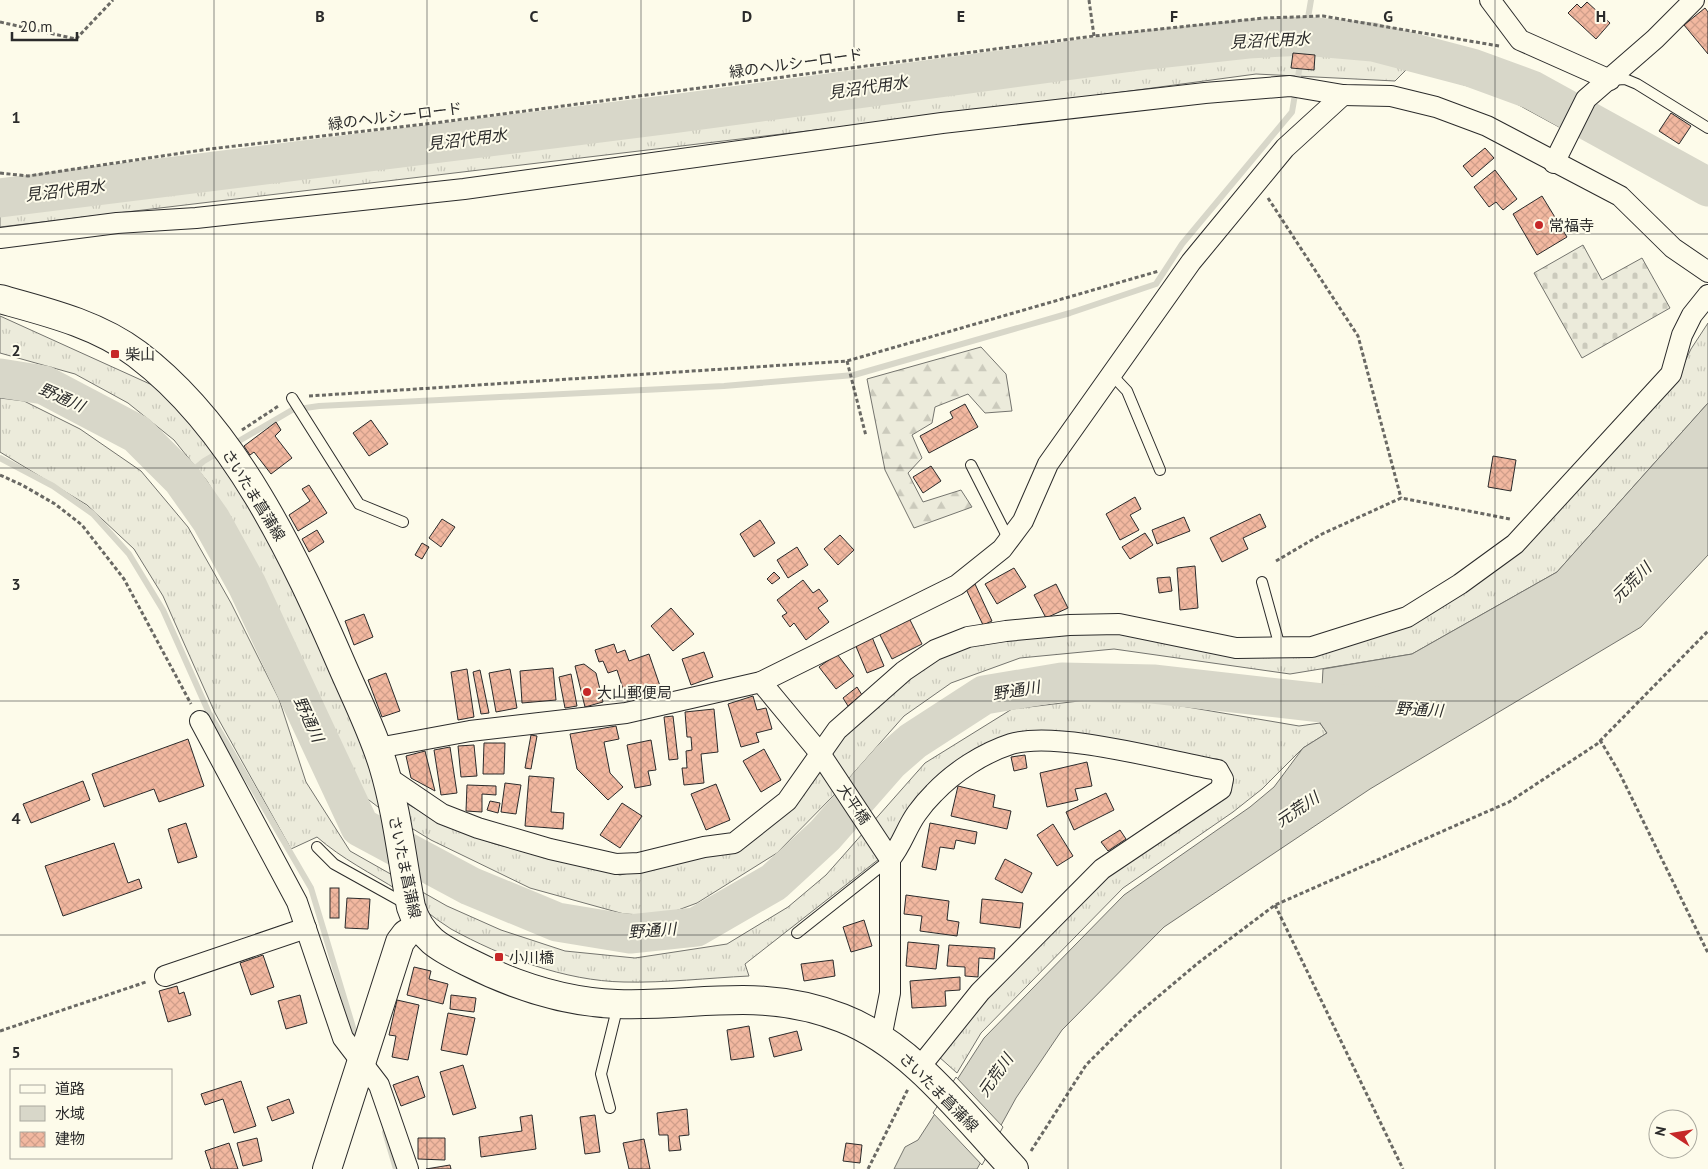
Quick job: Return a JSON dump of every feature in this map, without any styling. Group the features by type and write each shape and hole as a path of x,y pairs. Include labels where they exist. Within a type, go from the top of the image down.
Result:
{"main road":[{"name":"さいたま菖蒲線","path":"0,299 76,321 136,353 193,405 225,448 253,490 290,555 320,616 378,748 388,782 413,911 426,937 437,945 488,972 514,983 568,998 618,1004 721,999 774,1001 840,1018 881,1038 922,1072 1019,1163"},
{"path":"328,1169 400,942 406,934 413,911"}],"street":[{"path":"1490,0 1520,40 1610,80"},
{"path":"1554,163 1586,99 1610,80 1694,0"},
{"path":"0,238 117,223 196,218 464,189 942,124 1205,93 1290,86 1343,95 1392,96 1436,107 1487,126 1554,163 1620,196 1674,248 1708,272"},
{"path":"378,748 470,731 626,713 761,682 957,585 1002,550 1024,521 1048,464 1191,262 1286,148 1343,95"},
{"path":"388,782 442,814 478,828 550,849 616,864 638,863 704,847 734,843 787,801 837,730 904,671 935,650 968,637 1060,626 1119,624 1236,648 1312,647 1407,617 1460,584 1515,544 1671,374 1682,335 1692,315 1708,295"},
{"name":"大平橋","path":"761,682 820,753 889,856"},
{"path":"200,721 297,902 342,1038 362,1061 379,1086 408,1169"},
{"path":"881,1038 890,993 889,856 900,848 916,814 936,792 959,772 988,754 1012,744 1037,740 1092,746 1218,770 1223,780 1221,789 1102,869 980,992 922,1072"},
{"path":"166,976 306,928"}],"lane":[{"path":"1610,80 1625,79 1637,84 1708,128"},
{"path":"1111,374 1127,391 1160,470"},
{"path":"294,399 359,504 403,522"},
{"path":"971,465 1009,540"},
{"path":"1262,582 1280,647"},
{"path":"317,847 334,864 413,911"},
{"path":"797,933 889,856"},
{"path":"610,1108 601,1074 618,1004"}],"path":[{"path":"0,22 76,39 113,0"},
{"path":"1089,0 1094,36"},
{"name":"緑のヘルシーロード","path":"0,173 28,176 209,149 434,123 1094,36 1264,18 1323,16 1502,46"},
{"path":"1258,181 1358,336 1401,498"},
{"path":"225,448 294,399 847,361 1191,262"},
{"path":"847,361 866,436"},
{"path":"0,475 22,484 55,504 82,525 124,579 200,721"},
{"path":"1276,561 1322,534 1401,498 1533,524"},
{"path":"1019,1163 1086,1065 1128,1023 1198,964 1275,906 1509,802 1600,740 1708,632"},
{"path":"1600,740 1618,772 1708,953"},
{"path":"1275,906 1403,1169"},
{"path":"0,1031 166,976"},
{"path":"868,1169 922,1072"}],"green space":[{"path":"1286,48 1350,52 1462,74 1563,119 1559,127 1504,97 1408,68 1395,81 1256,74 1026,105 0,227 0,208 133,193 1063,74"},
{"path":"1583,245 1602,280 1642,258 1670,308 1582,358 1534,273"},
{"path":"0,316 161,389 201,431 240,489 317,632 373,762 377,786 445,826 495,844 620,875 744,846 827,746 925,662 990,639 1119,631 1236,654 1413,623 1515,551 1679,374 1691,349 1708,323 1708,403 1557,572 1412,654 1290,674 1114,649 1020,658 951,683 904,716 835,794 777,853 697,903 662,916 624,914 530,888 431,840 382,810 365,797 251,555 207,481 174,440 128,403 75,374 0,353"},
{"path":"981,347 1006,374 1012,411 985,413 968,394 935,407 932,423 912,435 922,458 908,473 923,502 961,490 972,507 914,528 885,470 867,379"},
{"path":"0,398 24,401 80,429 141,471 188,527 231,603 279,699 306,782 350,851 447,906 501,930 565,951 635,958 727,944 788,907 826,875 925,763 1012,709 1079,701 1152,701 1299,726 1320,723 1327,733 1303,748 1262,789 1233,812 1123,888 981,1033 957,1073 938,1056 971,1015 1101,878 1227,775 1061,736 979,750 879,859 745,964 749,976 671,981 602,981 534,966 491,949 451,929 399,891 347,859 317,837 291,849 215,713 163,596 134,549 87,505 0,452"}],"water":[{"name":"元荒川","path":"1708,403 1708,555 1641,627 1370,789 1164,927 1062,1030 1016,1098 977,1169 894,1169 905,1147 918,1140 984,1038 1124,895 1250,807 1274,787 1303,748 1327,733 1320,723 1323,669 1412,654 1557,572"}],"pier":[{"path":"956,1077 1003,1127 982,1165 933,1113"}],"building":[{"path":"1587,2 1610,23 1596,39 1568,13 1577,4 1581,8"},
{"path":"1705,8 1708,12 1708,54 1684,25"},
{"path":"1293,53 1315,55 1314,70 1291,68"},
{"path":"1671,113 1691,126 1679,144 1659,131"},
{"path":"1485,148 1494,158 1472,177 1463,166"},
{"path":"1495,170 1517,199 1503,210 1496,202 1489,207 1474,187"},
{"name":"常福寺","path":"1542,196 1567,237 1537,255 1513,214"},
{"path":"965,404 978,427 929,453 920,436 953,418 950,412"},
{"path":"371,420 388,444 369,456 353,433"},
{"path":"276,422 281,430 275,436 292,458 271,474 254,452 250,455 244,446"},
{"path":"1493,456 1516,460 1511,491 1488,487"},
{"path":"931,466 941,481 923,493 913,477"},
{"path":"309,485 327,513 298,531 289,515 310,501 302,489"},
{"path":"1135,497 1141,509 1130,515 1139,530 1120,540 1106,514"},
{"path":"1260,514 1266,527 1243,538 1248,549 1222,562 1210,538"},
{"path":"1184,517 1190,531 1157,544 1152,530"},
{"path":"442,519 455,527 441,547 429,538"},
{"path":"760,520 775,543 754,557 740,534"},
{"path":"317,530 324,542 309,552 302,539"},
{"path":"1145,533 1153,545 1130,559 1122,547"},
{"path":"840,535 854,550 838,565 824,549"},
{"path":"422,543 429,547 422,559 415,555"},
{"path":"797,547 808,565 788,578 777,560"},
{"path":"1195,566 1198,608 1180,610 1177,568"},
{"path":"1014,568 1026,587 997,604 985,584"},
{"path":"774,572 780,578 772,584 767,579"},
{"path":"1170,577 1172,591 1159,593 1157,578"},
{"path":"803,580 813,593 819,589 828,601 818,608 829,622 806,640 794,623 790,627 782,616 787,613 777,600"},
{"path":"975,584 992,621 983,625 966,589"},
{"path":"1056,584 1068,608 1046,618 1034,595"},
{"path":"671,608 694,634 673,651 651,626"},
{"path":"364,614 373,637 354,645 345,621"},
{"path":"909,618 922,644 892,659 879,633"},
{"path":"872,637 884,666 867,673 855,644"},
{"path":"614,644 617,653 625,650 629,661 649,654 661,689 627,701 617,670 608,673 603,661 599,662 595,650"},
{"path":"704,652 713,677 691,685 682,659"},
{"path":"837,654 854,676 836,689 819,667"},
{"path":"584,664 596,673 603,702 585,707 575,666"},
{"path":"553,668 556,700 522,703 520,671"},
{"path":"467,669 474,717 458,720 451,672"},
{"path":"510,669 517,708 496,712 489,673"},
{"path":"480,670 489,713 481,714 473,672"},
{"path":"386,673 400,711 382,717 368,680"},
{"path":"571,674 577,706 565,708 559,677"},
{"path":"857,687 862,695 848,706 843,698"},
{"path":"753,696 757,710 766,708 772,729 756,733 759,742 741,747 728,704"},
{"path":"714,709 718,752 701,754 704,783 684,785 682,768 687,768 686,751 692,750 691,737 687,737 685,712"},
{"path":"673,716 678,759 669,760 664,717"},
{"path":"616,726 619,739 604,742 610,773 623,787 608,800 577,769 570,734"},
{"path":"531,735 537,736 531,769 525,768"},
{"path":"188,739 204,786 159,802 154,789 104,807 92,774"},
{"path":"651,740 656,770 648,771 651,785 635,788 627,745"},
{"path":"484,743 505,743 504,774 483,774"},
{"path":"474,745 477,776 461,777 458,746"},
{"path":"450,747 457,793 441,795 434,750"},
{"path":"764,749 781,780 761,792 743,761"},
{"path":"425,751 435,791 411,778 406,756"},
{"path":"1025,755 1027,768 1014,771 1011,757"},
{"path":"1087,762 1092,786 1075,789 1078,800 1047,807 1040,773"},
{"path":"529,776 554,778 551,812 564,813 563,829 525,826"},
{"path":"83,781 90,800 31,823 23,804"},
{"path":"505,783 521,785 516,814 501,812"},
{"path":"716,784 730,820 706,830 691,794"},
{"path":"467,785 496,786 496,795 482,794 482,812 466,811"},
{"path":"958,786 995,795 993,807 1011,811 1007,829 951,816"},
{"path":"1106,793 1114,810 1074,830 1066,812"},
{"path":"490,801 500,803 498,813 487,810"},
{"path":"622,803 642,816 620,848 600,835"},
{"path":"186,823 197,857 178,863 168,829"},
{"path":"930,823 977,832 975,844 956,840 954,849 940,847 936,870 922,867"},
{"path":"1053,824 1073,856 1057,866 1037,835"},
{"path":"1120,830 1126,839 1108,851 1101,842"},
{"path":"114,843 128,883 139,879 142,888 63,916 45,866"},
{"path":"1005,859 1032,873 1022,893 995,879"},
{"path":"330,888 339,888 339,918 330,918"},
{"path":"906,895 949,901 947,920 959,922 957,936 920,931 922,916 904,914"},
{"path":"347,898 370,899 368,929 345,928"},
{"path":"982,899 1023,903 1020,928 980,923"},
{"path":"864,920 872,946 851,952 843,927"},
{"path":"908,942 939,945 936,969 906,966"},
{"path":"949,945 995,948 994,959 979,958 978,977 965,976 965,967 947,966"},
{"path":"263,955 274,987 251,995 240,963"},
{"path":"833,960 835,976 804,981 801,964"},
{"path":"414,967 431,971 429,979 448,984 443,1004 407,995"},
{"path":"960,977 960,990 945,991 946,1006 912,1008 910,981"},
{"path":"177,986 179,994 184,992 191,1015 168,1022 159,991"},
{"path":"300,995 307,1023 286,1029 278,1001"},
{"path":"451,995 476,998 474,1012 450,1009"},
{"path":"397,1000 419,1005 408,1060 392,1057 396,1036 389,1035"},
{"path":"448,1013 475,1018 467,1055 441,1050"},
{"path":"749,1026 754,1057 731,1060 727,1030"},
{"path":"797,1031 802,1050 774,1057 769,1038"},
{"path":"463,1065 476,1108 453,1115 440,1072"},
{"path":"418,1076 425,1097 401,1106 393,1085"},
{"path":"241,1081 256,1126 234,1133 223,1099 205,1105 201,1094"},
{"path":"289,1099 294,1113 272,1121 267,1107"},
{"path":"687,1109 689,1135 679,1136 681,1150 669,1151 668,1135 659,1135 657,1113"},
{"path":"532,1115 536,1149 481,1157 479,1137 522,1131 520,1117"},
{"path":"595,1115 600,1152 585,1154 580,1117"},
{"path":"257,1138 262,1161 243,1166 237,1143"},
{"path":"418,1138 445,1138 445,1160 418,1159"},
{"path":"644,1139 650,1169 629,1169 623,1143"},
{"path":"229,1143 238,1169 211,1169 205,1151"},
{"path":"846,1143 862,1145 860,1163 843,1161"},
{"path":"450,1165 451,1169 426,1169"}],"waterway":[{"path":"232,445 292,410 319,406 724,386 854,375 1070,313 1156,284 1182,244 1292,112 1311,0"},
{"name":"見沼代用水","path":"0,198 672,114 1147,50 1248,39 1304,36 1373,42 1472,68 1532,90 1708,187"},
{"name":"野通川","path":"0,378 44,385 137,434 182,479 211,520 247,585 360,827 470,886 557,922 630,934 696,927 774,882 825,835 890,761 913,741 984,695 1062,682 1153,684 1322,703 1374,706"},
{"path":"182,479 204,461 221,451"},
{"path":"0,458 53,486 93,514 129,554 163,610 209,713 311,888 358,1044"},
{"path":"385,1132 396,1169"}],"place":[{"name":"常福寺","path":"1539,225"},
{"name":"柴山","path":"115,354"},
{"name":"大山郵便局","path":"587,692"},
{"name":"小川橋","path":"499,957"}]}
